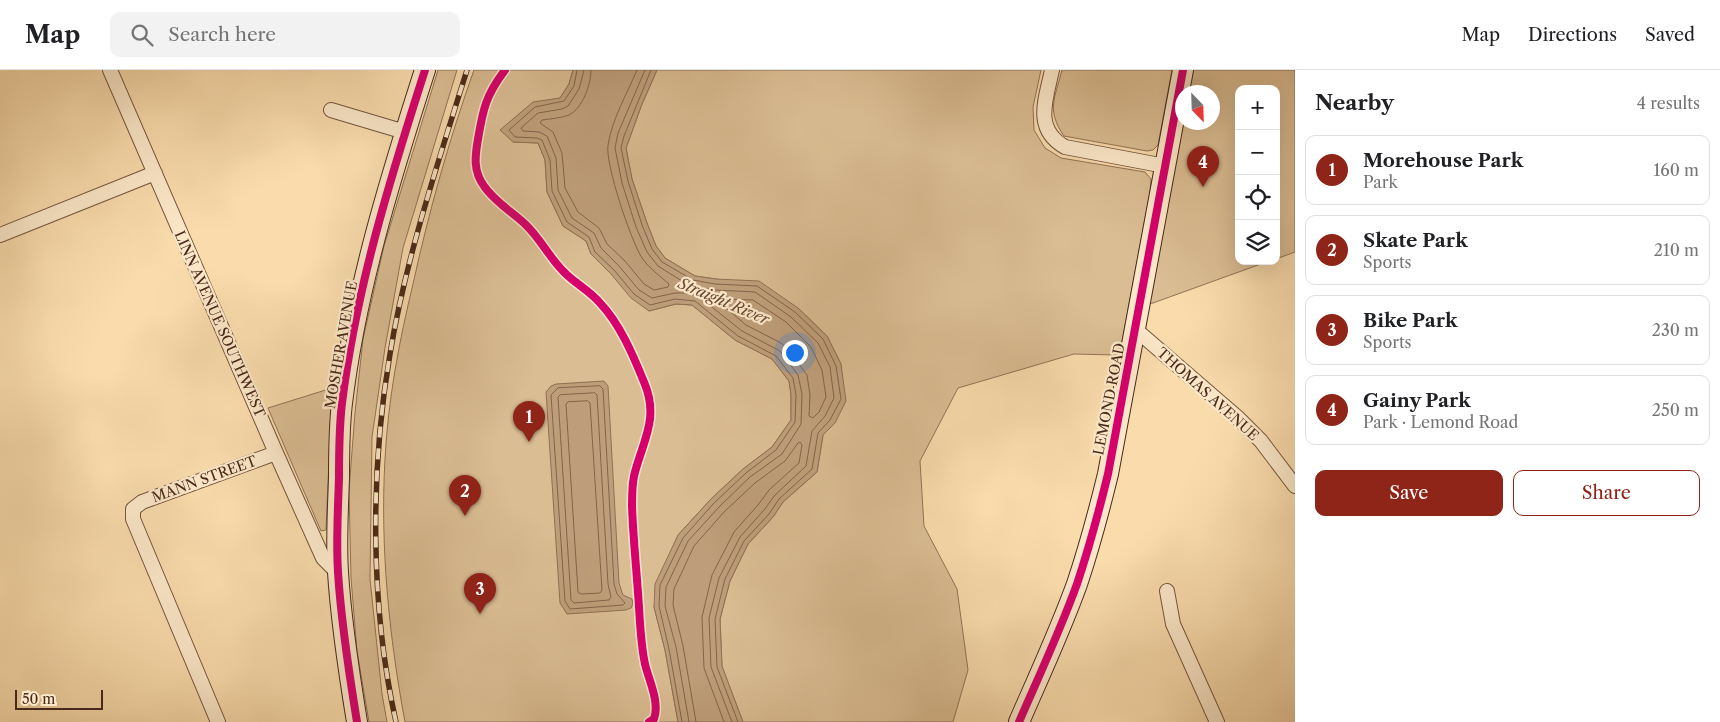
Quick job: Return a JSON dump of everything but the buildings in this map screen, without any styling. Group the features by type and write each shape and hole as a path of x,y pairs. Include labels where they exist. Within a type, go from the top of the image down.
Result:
{"street":[{"name":"LINN AVENUE SOUTHWEST","path":"110,70 323,558 338,573"},
{"name":"MOSHER AVENUE","path":"357,722 346,648 338,573 340,429 349,354 369,258 425,70"},
{"path":"1052,70 1044,117 1049,134 1056,142 1065,147 1165,166"},
{"name":"LEMOND ROAD","path":"1019,722 1077,584 1097,520 1108,474 1183,70"},
{"path":"331,110 405,132"},
{"path":"0,235 155,173"},
{"name":"THOMAS AVENUE","path":"1135,329 1237,417 1261,441 1295,486"},
{"name":"MANN STREET","path":"218,722 133,520 133,510 142,502 276,453"},
{"path":"1166,591 1172,624 1217,722"}],"shaded area":[{"path":"438,70 457,70 403,248 385,348 372,437 370,579 382,694 387,722 369,722 357,651 351,578 349,490 355,413 363,339 384,246"},
{"path":"474,70 573,70 569,84 560,98 533,103 501,130 513,142 538,143 545,160 547,192 563,226 586,241 591,254 649,311 676,304 692,305 735,340 772,359 789,381 791,420 772,447 743,469 711,499 678,535 654,607 665,650 678,722 405,722 394,657 385,558 385,459 391,393 408,306 426,230 448,149"},
{"path":"657,70 1041,70 1033,107 1034,130 1045,148 1061,158 1145,172 1151,179 1120,352 1116,355 1074,354 958,388 920,461 924,526 957,589 968,670 953,722 743,722 722,667 720,619 730,581 748,544 773,517 783,502 817,472 823,435 835,423 841,364 827,336 798,308 716,279 695,276 665,258 656,246 632,179 626,148"},
{"path":"1062,70 1172,70 1158,145 1153,150 1147,151 1064,136 1058,127 1054,111 1055,96"},
{"path":"1189,70 1295,70 1295,252 1280,258 1280,85 1235,85 1235,265 1258,265 1146,304 1180,130 1220,130 1220,85 1186,85"},
{"path":"332,388 326,530 321,531 268,408"}],"water":[{"name":"Straight River","path":"573,70 657,70 626,148 632,179 656,246 665,258 695,276 759,281 798,308 827,336 841,364 846,401 835,423 823,435 817,472 783,502 773,517 748,544 730,581 720,619 722,666 743,722 678,722 665,650 654,607 655,584 678,535 711,499 743,469 772,447 791,420 789,381 772,359 735,340 692,305 676,304 649,311 631,298 591,254 586,241 563,226 547,192 545,160 538,143 513,142 500,130 533,102 560,98 569,84"},
{"path":"604,381 608,386 619,583 623,595 632,599 633,604 631,608 626,610 567,614 560,603 546,392 551,386 556,384"}],"railway":[{"path":"396,722 387,678 377,585 376,491 383,399 397,318 414,246 467,70"}],"cycle path":[{"path":"357,722 343,629 338,572 337,525 341,412 348,360 365,276 387,193 425,70"},
{"path":"505,70 489,95 482,119 476,157 476,169 480,180 493,197 530,229 563,271 596,298 607,311 631,351 648,395 650,419 634,476 632,506 642,647 656,706 654,719 649,722"},
{"path":"1019,722 1077,584 1105,488 1183,70"}],"place":[{"name":"Gainy Park","path":"1203,187"},
{"name":"Morehouse Park","path":"529,442"},
{"name":"Skate Park","path":"465,516"},
{"name":"Bike Park","path":"480,614"}]}
